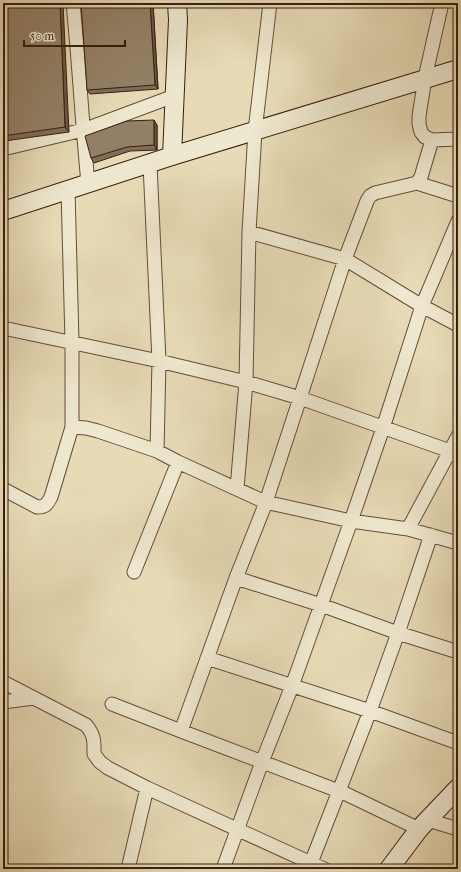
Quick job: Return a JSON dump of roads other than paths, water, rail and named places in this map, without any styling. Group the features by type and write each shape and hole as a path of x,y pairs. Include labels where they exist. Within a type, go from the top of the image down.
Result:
{"street":[{"path":"73,3 88,183"},
{"path":"172,156 178,15 177,3"},
{"path":"237,489 246,382 250,232 255,131 270,3"},
{"path":"442,3 425,78 419,124 421,132 432,140 458,139"},
{"path":"3,211 172,156 458,69"},
{"path":"3,149 83,130 174,96"},
{"path":"417,183 421,177 432,140"},
{"path":"150,164 159,361 157,451"},
{"path":"181,731 236,578 266,502 345,259 367,201 370,196 375,193 417,183 458,196"},
{"path":"3,488 37,507 43,507 48,503 72,427 72,342 68,190"},
{"path":"223,869 262,762 292,686 351,521 383,428 422,306 458,221"},
{"path":"250,232 345,259 422,306 458,325"},
{"path":"3,328 159,361 246,382 300,398 454,454"},
{"path":"72,427 98,431 157,451 266,502 351,521 408,530 458,543"},
{"path":"408,530 454,454 458,436"},
{"path":"134,572 178,462"},
{"path":"311,863 370,711 431,536"},
{"path":"236,578 321,605 398,633 458,652"},
{"path":"207,658 370,711 458,743"},
{"path":"3,682 86,725 91,731 94,740 94,754 100,762 108,768 147,788 324,869"},
{"path":"3,702 34,698"},
{"path":"112,704 339,791 423,825 458,829"},
{"path":"128,869 147,788"},
{"path":"390,869 423,825 458,788"}]}
